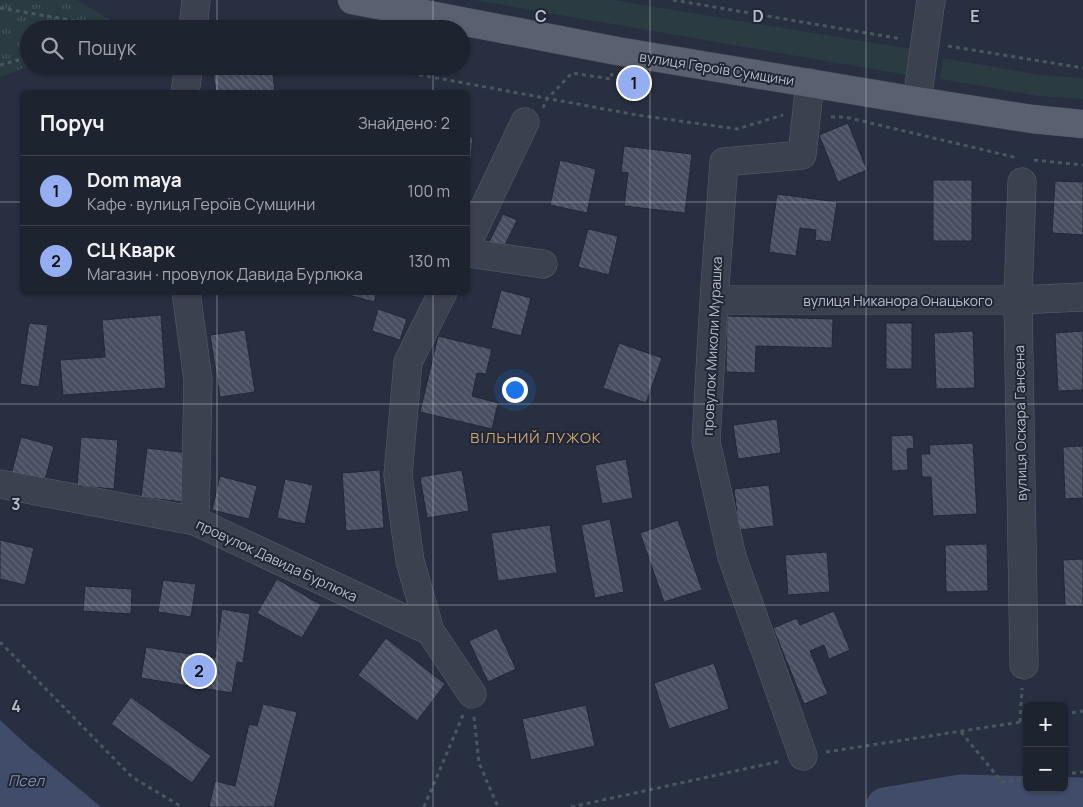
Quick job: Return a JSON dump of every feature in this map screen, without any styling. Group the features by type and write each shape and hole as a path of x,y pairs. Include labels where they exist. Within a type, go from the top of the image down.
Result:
{"main road":[{"name":"вулиця Героїв Сумщини","path":"368,2 460,20"},
{"name":"вулиця Героїв Сумщини","path":"470,22 618,51 916,101 1032,119 1083,124"}],"street":[{"path":"194,20 196,0"},
{"path":"916,101 931,0"},
{"path":"185,90 187,75"},
{"name":"провулок Миколи Мурашка","path":"803,756 732,557 706,442 724,162 802,155 810,83"},
{"path":"470,238 525,122"},
{"name":"вулиця Оскара Гансена","path":"1022,182 1018,300 1024,664"},
{"path":"470,253 543,264"},
{"path":"186,295 198,380 195,521"},
{"path":"442,295 408,362 398,476 410,561 430,631 472,694"},
{"name":"вулиця Никанора Онацького","path":"714,300 1018,300 1083,297"},
{"name":"провулок Давида Бурлюка","path":"0,484 195,521 430,631"}],"path":[{"path":"673,0 1083,68"},
{"path":"0,8 71,20"},
{"path":"547,99 572,73 611,79 618,51"},
{"path":"0,65 20,59"},
{"path":"420,75 637,115 737,129 786,114 845,118 1025,160 1083,165"},
{"path":"0,642 132,776 182,807"},
{"path":"1020,722 1024,664"},
{"path":"424,807 472,694"},
{"path":"472,694 479,763 498,807"},
{"path":"1068,713 1083,711"},
{"path":"571,807 803,756 1023,722"},
{"path":"961,732 1002,782 1023,779"},
{"path":"1068,774 1083,772"}],"green space":[{"path":"0,0 77,0 109,20 20,20 20,69 0,77"},
{"path":"474,0 613,0 911,49 907,75"},
{"path":"943,58 1040,75 1083,78 1083,99 1039,96 940,79"}],"water":[{"name":"Псел","path":"0,720 29,747 101,807 0,807"}],"building":[{"path":"213,75 273,75 275,90 216,90"},
{"path":"848,123 867,170 838,182 819,135"},
{"path":"470,136 473,137 470,166"},
{"path":"624,146 692,154 685,213 624,206 628,173 621,172"},
{"path":"560,160 596,169 587,213 550,205"},
{"path":"933,180 972,180 972,241 933,241"},
{"path":"1055,181 1083,182 1083,235 1052,233"},
{"path":"777,194 837,202 831,242 815,240 816,230 800,228 796,256 769,252"},
{"path":"503,214 517,220 502,251 488,244"},
{"path":"588,229 618,236 609,275 578,267"},
{"path":"501,290 531,298 521,336 491,328"},
{"path":"349,295 376,295 374,302"},
{"path":"378,309 407,319 400,340 372,331"},
{"path":"161,315 166,388 63,395 60,360 105,357 102,320"},
{"path":"727,316 833,319 832,348 756,346 755,373 726,372"},
{"path":"29,323 48,325 39,387 20,384"},
{"path":"886,323 912,323 912,369 886,369"},
{"path":"245,330 255,392 220,397 210,335"},
{"path":"973,331 975,388 936,389 934,333"},
{"path":"1083,331 1083,390 1058,391 1055,333"},
{"path":"438,336 492,349 486,374 477,373 472,396 498,403 492,429 420,412"},
{"path":"619,343 662,358 646,403 603,388"},
{"path":"777,419 781,453 738,459 733,425"},
{"path":"913,435 914,448 907,449 908,470 892,471 891,436"},
{"path":"21,437 54,446 44,484 11,475"},
{"path":"81,437 118,440 114,489 77,486"},
{"path":"973,443 977,514 933,516 931,477 922,477 921,454 930,454 929,445"},
{"path":"1083,446 1083,498 1065,499 1063,447"},
{"path":"147,448 189,453 183,502 141,497"},
{"path":"626,459 633,498 602,504 595,465"},
{"path":"380,470 384,528 346,531 342,473"},
{"path":"462,470 469,511 427,518 420,477"},
{"path":"220,476 257,486 249,519 212,510"},
{"path":"285,479 313,485 305,524 277,518"},
{"path":"769,485 774,526 739,530 734,489"},
{"path":"610,519 624,592 595,598 581,525"},
{"path":"678,520 702,590 664,602 640,533"},
{"path":"550,525 557,573 498,581 491,533"},
{"path":"0,540 34,548 25,585 0,579"},
{"path":"987,544 988,591 946,592 945,545"},
{"path":"827,552 830,592 788,595 785,555"},
{"path":"1083,559 1083,606 1065,606 1063,560"},
{"path":"277,579 321,605 302,638 257,613"},
{"path":"163,580 196,584 191,617 158,612"},
{"path":"85,586 132,589 131,614 83,611"},
{"path":"222,609 250,614 243,663 237,662 232,693 141,678 146,647 215,658"},
{"path":"834,611 850,650 829,659 824,645 810,651 828,694 804,704 773,628 797,618 800,625"},
{"path":"497,628 516,669 488,682 469,641"},
{"path":"386,638 445,684 417,721 358,675"},
{"path":"714,663 729,709 669,729 654,683"},
{"path":"131,697 211,756 192,783 111,724"},
{"path":"263,704 297,712 274,807 209,807 215,781 235,786 249,724 257,726"},
{"path":"586,705 595,746 531,760 522,719"}],"waterway":[{"path":"885,807 961,794 1083,797"}],"place":[{"name":"Dom maya","path":"634,83"},
{"name":"СЦ Кварк","path":"199,671"}],"district":[{"name":"ВІЛЬНИЙ ЛУЖОК","path":"536,437"}]}
